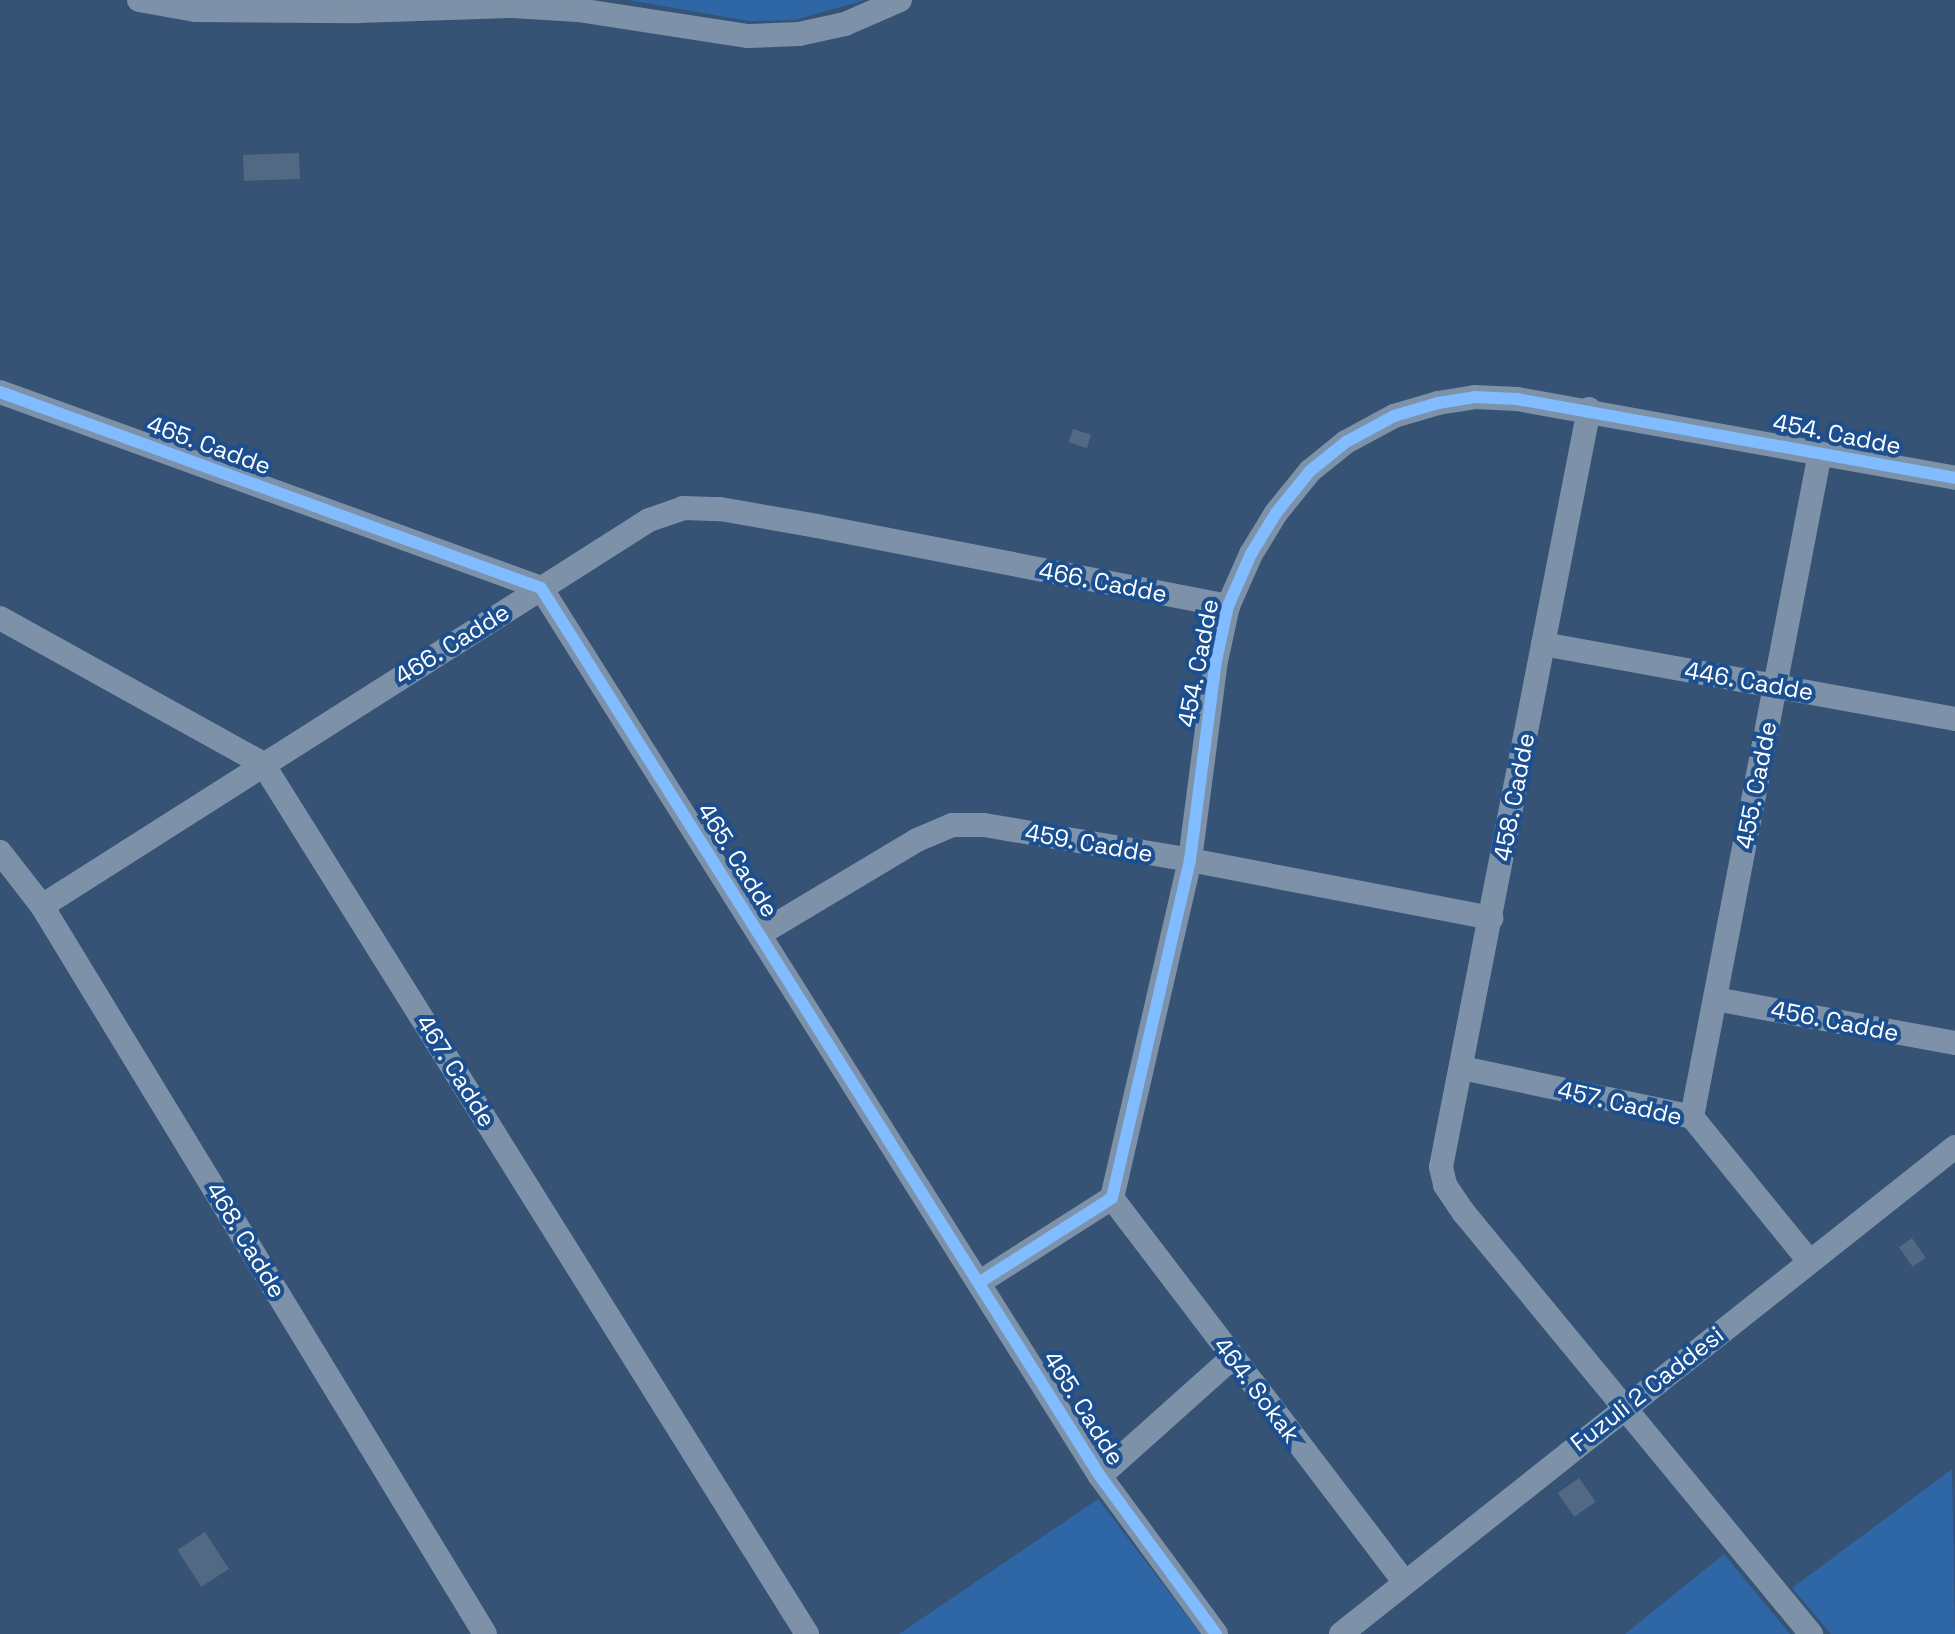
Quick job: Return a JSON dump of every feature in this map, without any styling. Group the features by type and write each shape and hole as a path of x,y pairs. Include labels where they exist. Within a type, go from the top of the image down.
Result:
{"street":[{"path":"139,0 195,10 358,11 512,6 578,10 748,36 799,34 845,24 900,0"},
{"name":"465. Cadde","path":"0,392 541,588 1100,1476 1216,1634"},
{"name":"454. Cadde","path":"1112,1198 1190,860 1216,661 1228,606 1251,554 1276,513 1310,471 1346,442 1394,416 1438,403 1474,397 1517,399 1589,409 1955,478"},
{"name":"458. Cadde","path":"1589,409 1441,1167 1445,1185 1624,1408"},
{"name":"455. Cadde","path":"1692,1117 1820,453"},
{"name":"466. Cadde","path":"42,906 649,520 683,508 720,509 1228,606"},
{"name":"467. Cadde","path":"0,618 263,764 807,1634"},
{"name":"446. Cadde","path":"1543,644 1955,719"},
{"name":"459. Cadde","path":"760,934 917,840 952,825 984,825 1190,860 1491,918"},
{"name":"468. Cadde","path":"0,852 42,906 485,1634"},
{"name":"456. Cadde","path":"1715,999 1955,1043"},
{"name":"457. Cadde","path":"1462,1068 1692,1117 1809,1261"},
{"name":"Fuzuli 2 Caddesi","path":"1341,1634 1955,1147"},
{"path":"980,1282 1112,1198"},
{"name":"464. Sokak","path":"1112,1198 1404,1581"},
{"path":"1100,1476 1232,1358"},
{"path":"1624,1408 1811,1634"}],"shaded area":[{"path":"628,0 865,0 795,20 749,21"},
{"path":"1952,1469 1955,1634 1831,1634 1792,1588"},
{"path":"1098,1499 1201,1634 899,1634"},
{"path":"1724,1554 1790,1634 1625,1634"}],"building":[{"path":"299,153 300,179 244,181 243,155"},
{"path":"1073,429 1091,435 1087,448 1069,442"},
{"path":"1912,1238 1926,1258 1913,1267 1899,1247"},
{"path":"1579,1478 1596,1502 1574,1517 1558,1493"},
{"path":"205,1532 229,1569 201,1587 177,1550"}],"cycle path":[{"path":"0,392 541,588 1100,1476 1216,1634"},
{"path":"980,1282 1112,1198 1190,860 1216,661 1228,606 1251,554 1276,513 1310,471 1346,442 1394,416 1438,403 1474,397 1517,399 1955,478"}]}
